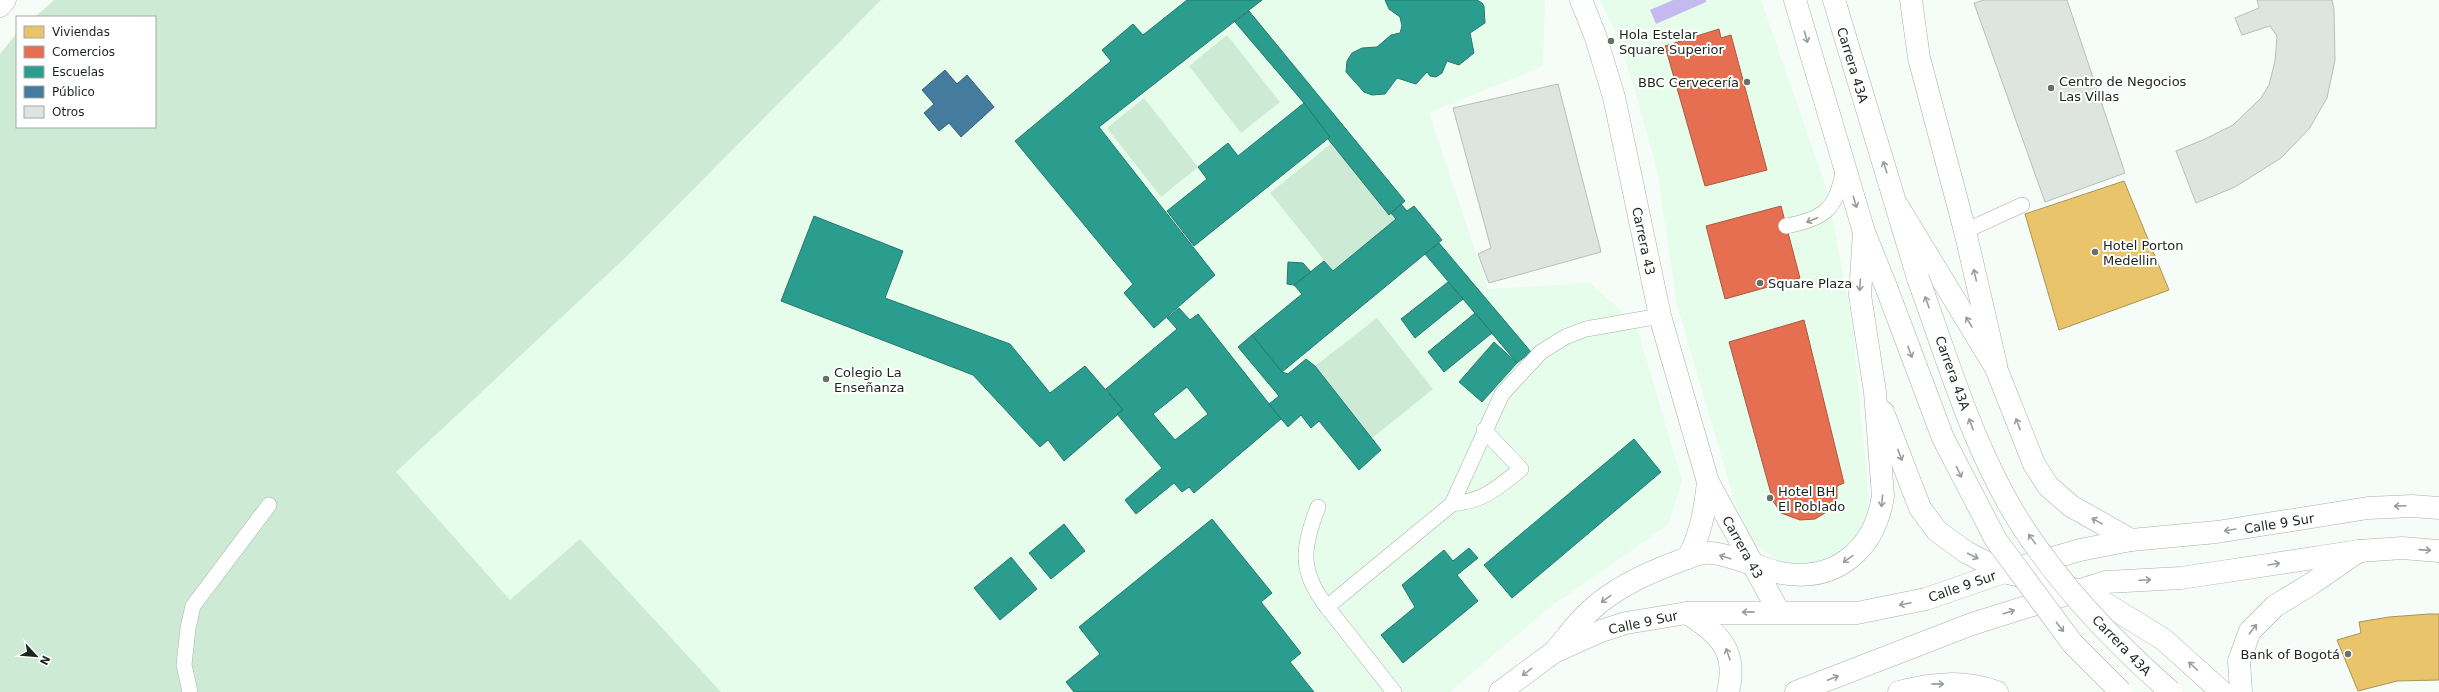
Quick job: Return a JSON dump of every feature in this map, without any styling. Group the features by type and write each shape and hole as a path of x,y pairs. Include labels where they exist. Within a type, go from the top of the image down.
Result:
{"main road":[{"path":"0,6 5,0"},
{"name":"Carrera 43","path":"1581,0 1595,35 1614,97 1660,316 1708,482 1779,612"},
{"path":"1795,0 1864,232 1887,289 1942,438 1996,540 2073,644 2121,692"},
{"name":"Carrera 43A","path":"1834,0 1918,278 1974,430 2022,525 2054,570 2098,620 2171,692"},
{"path":"1911,0 1919,58 1965,231 1996,368 2034,464 2048,486 2071,506 2131,540"},
{"path":"1897,205 1996,368"},
{"path":"1554,652 1592,608 1622,587 1654,570 1688,558 1711,553 1781,573 1802,575 1821,573 1838,566 1854,555 1866,543 1880,512 1882,496 1875,392 1860,295 1864,232"},
{"path":"1875,392 1920,508 1929,522 1953,544 2004,572 2078,590 2101,601 2163,639 2222,692"},
{"name":"Carrera 43","path":"1688,558 1699,537 1704,515 1708,482"},
{"name":"Calle 9 Sur","path":"1500,692 1554,652 1601,631 1626,623 1687,613 1779,612 1821,614 1857,612 1926,599 2004,572 2080,550 2131,540 2217,532 2368,508 2412,506 2439,508"},
{"path":"1796,692 1972,624 2106,582 2181,578 2359,551 2402,548 2439,552"},
{"path":"2241,692 2239,661 2250,631 2275,606 2311,584 2359,551"},
{"path":"1687,613 1708,626 1720,637 1729,654 1732,674 1728,692"},
{"path":"1900,692 1930,684 1968,685 1997,692"}],"lane":[{"path":"1786,226 1811,220 1828,210 1840,190 1844,166"},
{"path":"1965,231 2022,205"},
{"path":"1327,607 1452,504 1484,430 1502,394 1522,370 1541,352 1565,337 1586,329 1660,316"},
{"path":"1452,504 1470,502 1482,498 1521,469 1484,430"},
{"path":"190,692 184,665 188,628 193,606 269,505"},
{"path":"1318,507 1307,536 1305,554 1311,581 1327,607 1394,692"}],"shaded area":[{"name":"Colegio La Enseñanza","path":"54,0 1545,0 1543,66 1429,113 1488,289 1590,283 1636,324 1682,481 1668,525 1547,609 1450,692 0,692 0,54 16,34 16,128 156,128 156,16 36,16"},
{"path":"54,0 881,0 626,257 396,472 510,600 580,539 721,692 0,692 0,54 16,34 16,128 156,128 156,16 36,16"},
{"name":"Square Plaza","path":"1600,0 1761,0 1827,190 1852,321 1869,499 1867,513 1855,538 1844,550 1830,560 1814,564 1798,565 1780,561 1754,544 1739,516 1677,305 1657,170 1634,87 1615,31"},
{"path":"1673,0 1706,0 1706,2 1656,24 1650,10"},
{"path":"1227,35 1280,102 1241,133 1189,66"},
{"path":"1144,98 1198,167 1161,197 1107,128"},
{"path":"1332,143 1388,215 1391,213 1396,219 1333,271 1270,193"},
{"path":"1377,318 1433,389 1371,439 1315,366"}],"building: Viviendas":[{"name":"Hotel Porton Medellin","path":"2124,181 2169,290 2059,330 2025,214"},
{"path":"2439,614 2439,680 2397,681 2358,691 2337,640 2361,633 2359,622 2389,617"}],"building: Comercios":[{"path":"1719,29 1721,38 1731,35 1767,170 1705,186 1665,46"},
{"path":"1781,206 1800,278 1725,299 1706,226"},
{"path":"1804,320 1844,483 1837,486 1837,498 1825,513 1815,519 1800,520 1781,513 1773,501 1729,342"}],"building: Escuelas":[{"path":"1187,0 1262,0 1099,127 1215,275 1154,328 1124,293 1133,284 1015,141 1111,61 1102,50 1133,24 1143,35"},
{"path":"1385,0 1477,0 1484,6 1485,23 1470,33 1474,53 1459,65 1447,61 1442,73 1436,77 1430,76 1427,72 1416,84 1397,78 1385,94 1372,95 1364,92 1346,72 1347,61 1352,53 1362,48 1377,47 1391,35 1400,33 1402,26 1400,17 1389,9"},
{"path":"1249,11 1405,201 1389,215 1328,139 1330,137 1304,103 1235,22"},
{"path":"1304,103 1330,137 1194,246 1167,211 1207,179 1198,167 1228,143 1238,156"},
{"path":"1401,204 1407,211 1414,206 1442,240 1282,372 1252,335 1302,294 1294,285 1324,261 1333,271 1396,219 1391,213"},
{"path":"814,216 903,251 885,298 1010,344 1050,393 1085,366 1123,410 1064,461 1048,440 1040,447 973,375 781,301"},
{"path":"1439,243 1531,352 1517,363 1425,254"},
{"path":"1288,262 1303,263 1311,272 1294,285 1287,284"},
{"path":"1448,282 1463,299 1415,338 1401,319"},
{"path":"1179,308 1190,320 1198,314 1281,419 1194,493 1189,487 1182,492 1174,483 1136,514 1125,500 1162,468 1117,414 1123,410 1106,389 1177,329 1167,318","holes":["1187,387 1208,414 1175,440 1153,414"]},
{"path":"1475,313 1492,333 1444,372 1428,352"},
{"path":"1252,335 1282,372 1288,374 1306,359 1315,366 1381,450 1359,470 1319,421 1311,428 1301,415 1288,427 1269,404 1279,396 1238,347"},
{"path":"1494,342 1517,363 1482,402 1459,382"},
{"path":"1634,439 1661,472 1512,598 1484,565"},
{"path":"1212,519 1272,593 1261,602 1301,653 1290,662 1314,692 1074,692 1066,682 1100,654 1079,627"},
{"path":"1064,524 1085,551 1051,579 1029,553"},
{"path":"1469,548 1478,558 1457,575 1478,601 1403,663 1381,635 1415,607 1402,585 1444,550 1453,561"},
{"path":"1011,557 1037,589 1000,620 974,588"}],"building: Público":[{"path":"945,70 957,84 967,75 994,107 961,137 949,123 939,131 924,113 934,104 922,90"}],"building: Otros":[{"name":"Centro de Negocios Las Villas","path":"1984,0 2067,0 2125,173 2045,202 1974,3"},
{"path":"2257,0 2332,0 2334,9 2335,60 2327,98 2309,129 2281,158 2235,187 2196,203 2176,151 2233,125 2261,98 2269,85 2275,61 2277,36 2270,26 2242,35 2235,18 2259,8"},
{"path":"1558,84 1601,252 1489,283 1478,254 1491,248 1453,108"}],"place":[{"name":"Hola Estelar Square Superior","path":"1611,41"},
{"name":"BBC Cervecería","path":"1747,82"},
{"name":"Centro de Negocios Las Villas","path":"2051,88"},
{"name":"Hotel Porton Medellin","path":"2095,252"},
{"name":"Square Plaza","path":"1760,283"},
{"name":"Colegio La Enseñanza","path":"826,379"},
{"name":"Hotel BH El Poblado","path":"1770,498"},
{"name":"Bank of Bogotá","path":"2348,654"}]}
